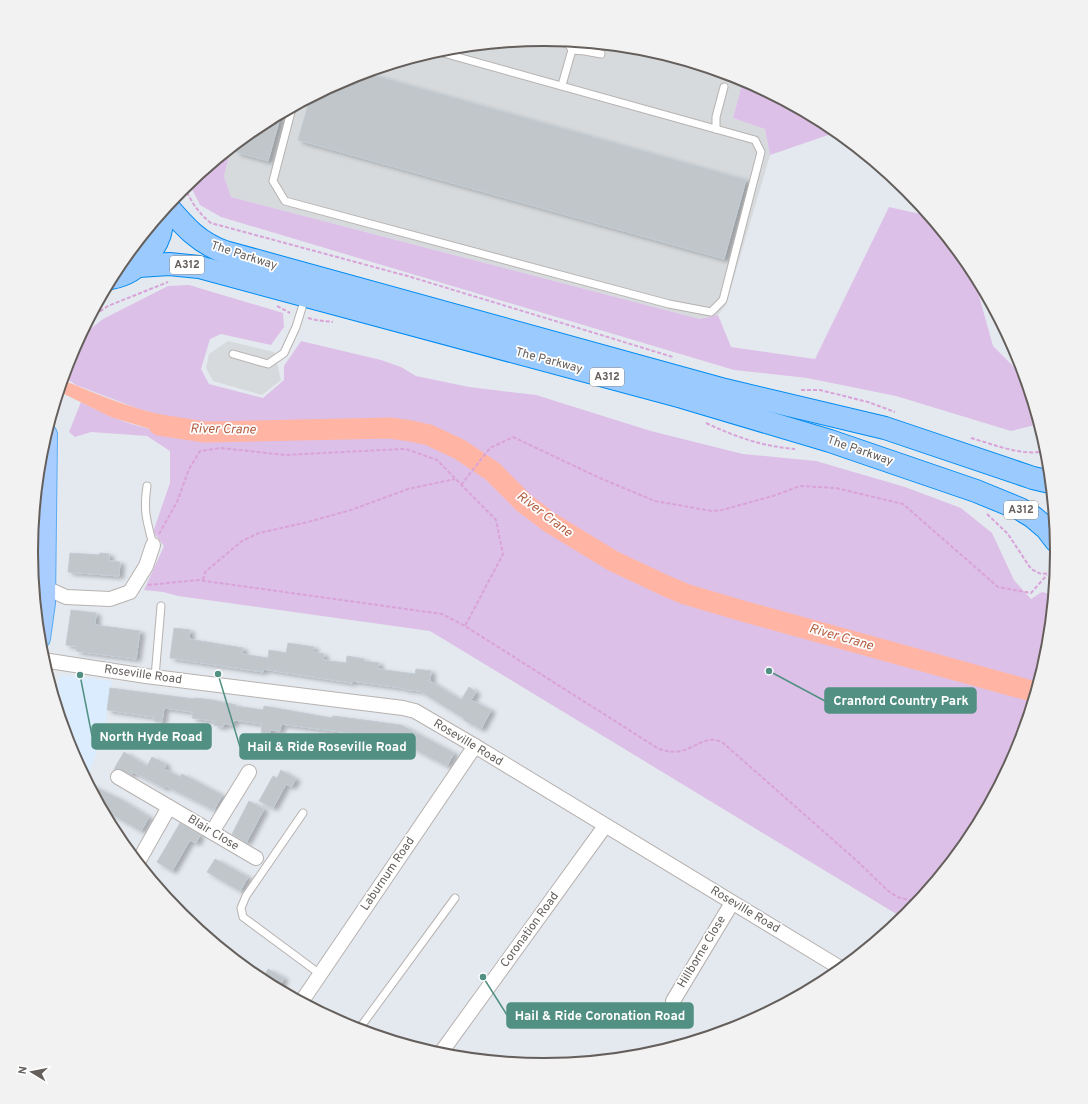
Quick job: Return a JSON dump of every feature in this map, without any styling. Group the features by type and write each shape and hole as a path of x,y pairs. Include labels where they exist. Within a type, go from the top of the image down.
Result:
{"highway":[{"name":"The Parkway","path":"171,210 188,230 202,241 213,248 225,252 718,388 885,428 1045,481"},
{"path":"119,277 139,266 151,252 159,234 161,222"},
{"name":"The Parkway","path":"139,266 170,264 199,267 682,397 830,441 976,491 1020,509 1033,517 1049,532"}],"main road":[{"path":"38,542 41,496"},
{"path":"38,549 41,593"}],"street":[{"path":"41,593 66,597 110,599 130,592 146,566 153,545"},
{"name":"Roseville Road","path":"50,661 155,677 403,708 414,711 475,746 836,965"},
{"name":"Laburnum Road","path":"304,997 475,746"},
{"path":"212,832 249,772"},
{"name":"Blair Close","path":"118,777 256,858"},
{"path":"141,857 169,807"},
{"name":"Coronation Road","path":"444,1048 605,826"},
{"name":"Hillborne Close","path":"673,1001 732,903"}],"lane":[{"path":"562,85 571,47"},
{"path":"574,47 600,54"},
{"path":"290,114 273,181 285,200 669,304 710,312 723,300 761,152 755,140 451,55"},
{"path":"716,129 716,117 724,87"},
{"path":"233,354 268,364 284,353 296,327 305,296"},
{"path":"147,486 145,516 153,545"},
{"path":"155,677 161,606"},
{"path":"303,813 246,896 241,908 243,917 320,974"},
{"path":"363,1024 455,898"}],"path":[{"path":"187,193 194,207 211,223 411,277 676,358"},
{"path":"99,312 108,306 161,284 173,281"},
{"path":"275,305 288,313"},
{"path":"309,318 339,323"},
{"path":"800,390 823,391 868,402 897,413"},
{"path":"702,421 732,435 765,445 801,449"},
{"path":"461,485 490,448 513,437 602,479 655,501 712,511 722,510 773,496 800,486 836,488 903,504 998,587 1031,593 1047,574"},
{"path":"970,438 1017,451 1040,451"},
{"path":"153,545 177,502 189,470 200,451 221,448 286,454 406,449 437,460 496,520 503,554 465,626"},
{"path":"203,580 205,572 242,541 259,533 308,522 351,510 408,489 455,479"},
{"path":"983,511 1008,534 1031,569 1041,574 1047,574"},
{"path":"155,584 203,580 442,614 465,626 659,749 670,752 682,751 710,739 716,739 722,742 856,860 887,890 897,897 911,900"}],"shaded area":[{"path":"511,47 577,47 610,50 675,63 738,85 741,86 733,118 765,129 770,155 726,305 718,315 700,319 231,197 224,176 229,157 263,131 320,98 381,73 413,63 478,50"},
{"path":"741,86 768,98 830,134 770,155 765,129 733,118"},
{"path":"229,157 224,176 231,197 700,319 718,315 731,347 815,359 889,207 920,214 965,271 978,293 993,346 1015,368 1034,425 1011,431 896,396 807,378 734,370 221,217 200,205 192,189"},
{"path":"189,285 283,313 284,327 271,345 221,334 210,339 201,369 209,384 263,398 284,380 284,366 301,341 381,360 401,367 416,376 469,387 536,395 651,431 743,454 816,461 905,487 961,508 992,533 1014,580 1031,599 1042,592 1048,594 1046,618 1040,651 1033,683 1023,715 998,776 965,833 924,886 897,914 430,631 144,590 164,546 153,532 170,483 170,451 147,436 91,432 75,437 69,432 81,402 123,421 158,431 212,437 408,434 430,441 461,457 485,473 492,462 479,450 431,428 394,421 213,423 166,417 139,409 76,385 68,380 89,330 103,319 168,286"},
{"path":"228,341 274,352 281,380 262,395 213,381 206,368 209,354"},
{"path":"68,382 140,409 172,417 188,419 187,435 150,429 111,417 64,394"},
{"path":"61,675 112,681 104,731 89,774 65,715 57,688"}],"building":[{"path":"374,76 746,180 724,259 298,140 308,105 320,98"},
{"path":"279,121 268,161 236,152 263,131"},
{"path":"70,553 99,555 100,553 109,554 109,561 120,562 119,576 68,572"},
{"path":"71,610 96,613 95,625 140,631 136,659 76,651 77,646 66,645"},
{"path":"174,628 190,630 189,639 243,648 242,654 268,658 269,650 286,653 288,643 314,647 313,652 324,654 323,660 346,663 347,656 364,659 364,661 379,663 378,669 415,674 416,669 431,671 430,681 461,700 469,687 476,692 471,700 491,710 481,729 464,720 465,719 420,691 352,681 352,683 263,669 263,672 170,658"},
{"path":"110,688 194,699 213,700 236,706 263,710 264,706 332,718 333,716 401,725 454,753 447,766 395,739 281,724 280,731 270,730 269,737 261,735 262,724 234,720 233,725 224,724 223,727 214,725 215,721 192,718 193,712 164,708 162,722 154,721 154,717 107,710"},
{"path":"124,752 147,766 152,757 166,764 164,769 180,777 182,774 222,795 214,810 166,786 164,788 133,772 131,775 122,770 114,769"},
{"path":"281,770 296,779 291,787 286,784 273,808 259,801 273,776 277,778"},
{"path":"97,788 120,799 149,817 141,831 112,815"},
{"path":"249,801 264,809 246,843 232,834"},
{"path":"180,823 200,835 196,843 190,840 172,871 157,862"},
{"path":"215,859 248,877 240,891 207,872"},
{"path":"268,969 284,978 281,984 265,974"}],"waterway":[{"name":"River Crane","path":"159,425 205,432 390,428 429,435 459,449 492,471 524,503 549,522 613,561 685,594 1028,690"}],"place":[{"name":"Cranford Country Park","path":"769,671"},
{"name":"Hail & Ride Roseville Road","path":"218,674"},
{"name":"North Hyde Road","path":"80,675"},
{"name":"Hail & Ride Coronation Road","path":"483,977"}]}
